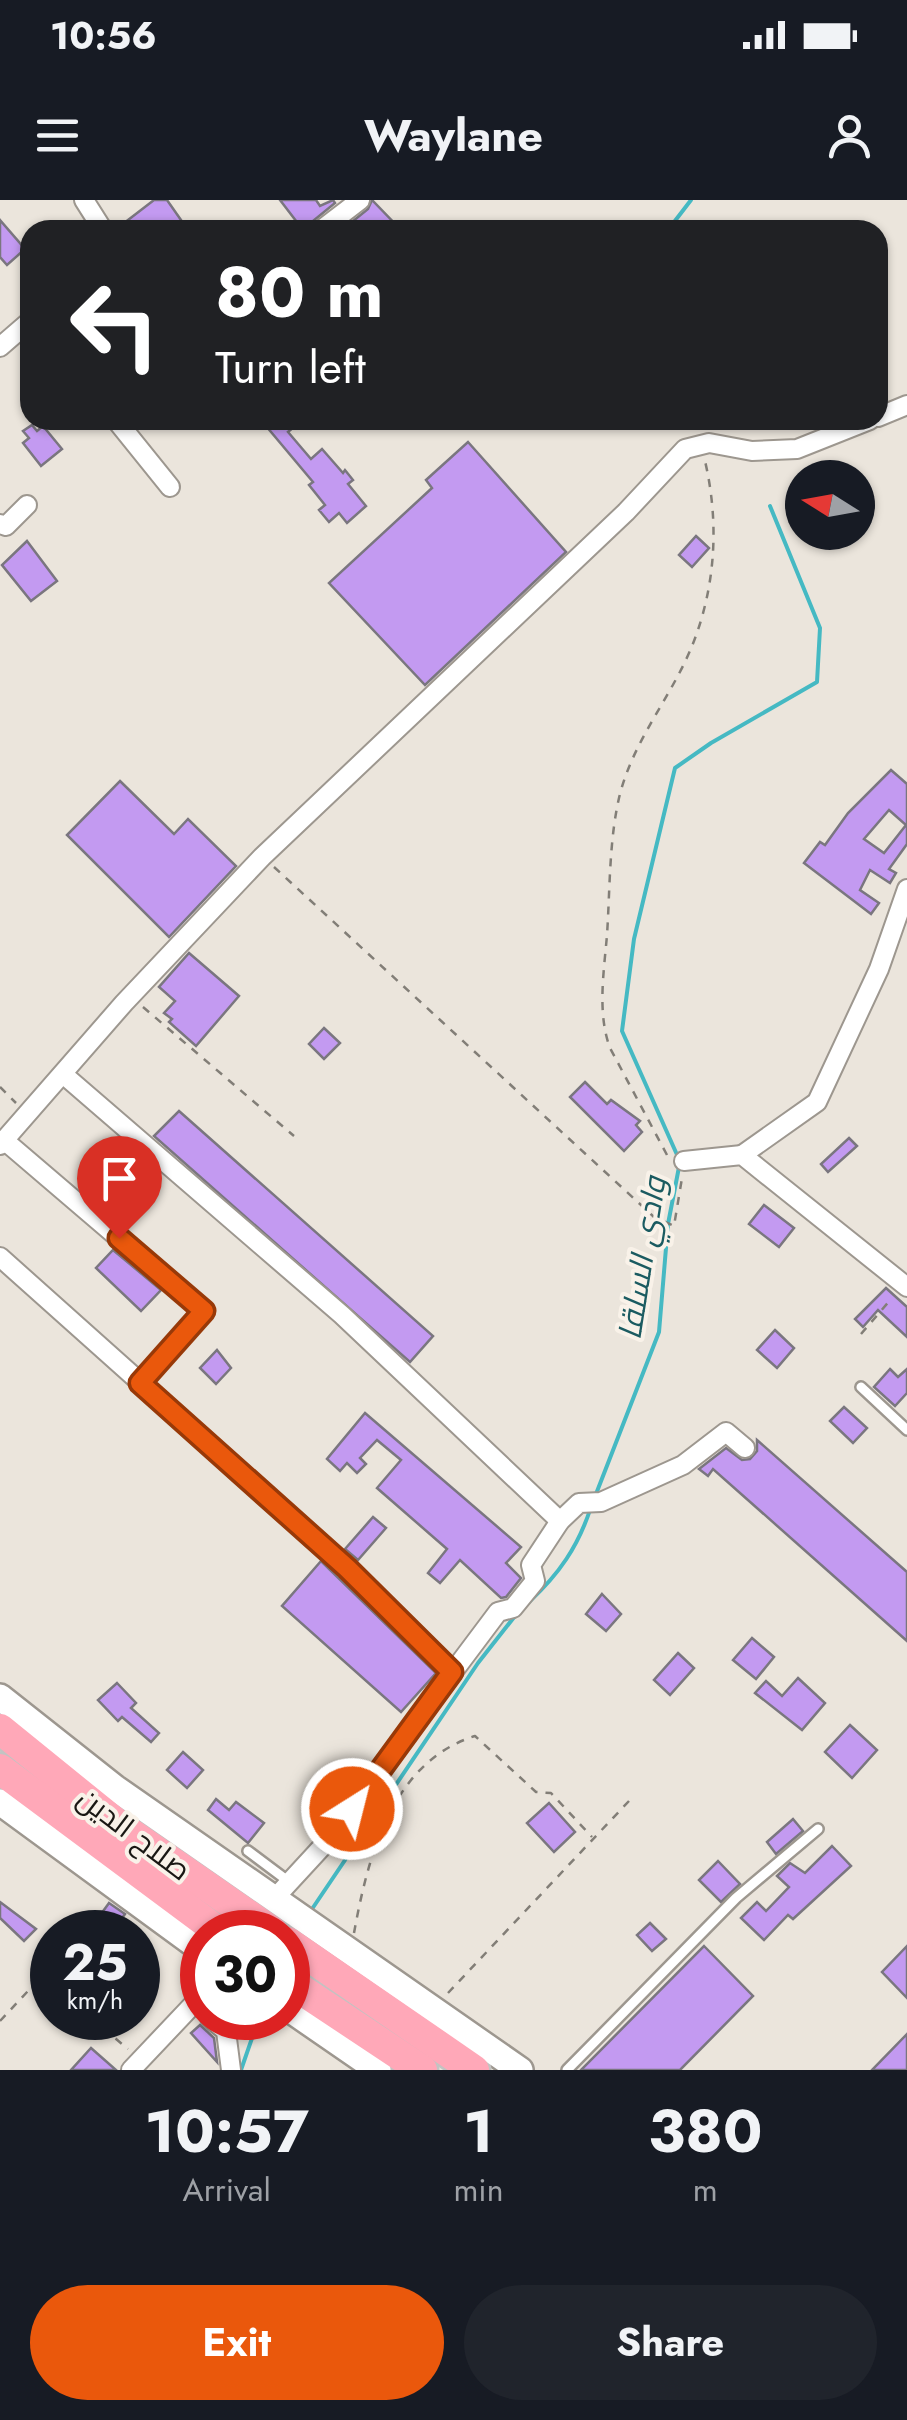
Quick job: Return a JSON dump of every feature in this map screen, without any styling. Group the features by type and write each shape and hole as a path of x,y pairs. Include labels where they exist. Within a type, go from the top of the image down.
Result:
{"highway":[{"name":"صلاح الدين","path":"0,1729 105,1832 194,1910"},
{"name":"صلاح الدين","path":"0,1770 105,1832 273,1909"},
{"path":"321,1950 474,2070"},
{"path":"310,2007 422,2070"}],"main road":[{"path":"0,1697 321,1950 433,2008 520,2070"},
{"path":"0,1802 180,1934"},
{"path":"310,2013 378,2070"}],"street":[{"path":"334,220 360,200"},
{"path":"0,347 20,329"},
{"path":"124,430 170,486"},
{"path":"140,1383 204,1311 2,1142 130,996 262,856 626,512 685,448 701,445 752,451 797,449 845,430"},
{"path":"0,524 6,526 27,505"},
{"path":"684,1161 742,1155 817,1102 879,969 907,890"},
{"path":"64,1075 328,1302 560,1521"},
{"path":"742,1155 906,1286"},
{"path":"0,1257 347,1568 452,1672"},
{"path":"273,1909 498,1612 513,1608 535,1581 531,1565 560,1521 579,1504 601,1502 682,1465 726,1432 745,1448"},
{"path":"136,2064 180,2027"},
{"path":"230,2040 231,2070"}],"lane":[{"path":"861,1387 907,1430"},
{"path":"567,2070 736,1898 818,1829"},
{"path":"248,1851 273,1909"}],"path":[{"path":"262,856 654,1217 674,1226 684,1161 668,1159 657,1131 619,1072 605,1034 603,984 619,799 641,734 694,642 713,569 712,494 701,445"},
{"path":"130,996 294,1136"},
{"path":"0,1087 28,1114"},
{"path":"861,1334 906,1286"},
{"path":"321,1950 367,1864 390,1810 430,1758 450,1743 475,1736 536,1792 551,1794 592,1837"},
{"path":"433,2008 629,1801"},
{"path":"0,2021 30,1989"},
{"path":"113,2040 136,2064"}],"building":[{"path":"154,200 167,200 181,220 128,220"},
{"path":"280,200 316,200 320,206 333,200 335,203 314,220 295,220"},
{"path":"372,200 391,220 354,220"},
{"path":"0,220 20,243 20,253 7,265 0,257"},
{"path":"46,430 62,449 41,466 23,443 29,438 23,431"},
{"path":"269,430 290,430 288,432 311,459 322,449 353,480 348,484 366,506 347,523 339,513 329,522 319,510 325,505 309,485 313,482"},
{"path":"468,442 566,552 425,685 329,583 432,488 426,480"},
{"path":"696,536 709,548 692,567 679,555"},
{"path":"27,541 57,581 31,601 2,565"},
{"path":"891,770 907,784 907,844 889,869 896,873 890,883 870,870 860,890 879,903 871,914 804,863 820,842 825,845 848,813","holes":["889,810 906,825 884,853 864,839"]},
{"path":"120,781 174,834 188,819 236,866 169,937 67,835"},
{"path":"189,953 239,996 196,1046 169,1022 172,1019 164,1013 175,1001 159,987"},
{"path":"324,1028 340,1043 324,1059 309,1044"},
{"path":"585,1082 607,1104 611,1100 640,1121 636,1125 642,1132 624,1151 570,1097"},
{"path":"179,1111 433,1336 410,1362 154,1136"},
{"path":"849,1138 857,1146 828,1172 821,1164"},
{"path":"764,1205 794,1228 779,1247 749,1224"},
{"path":"113,1250 161,1290 141,1311 96,1268"},
{"path":"886,1288 907,1307 907,1337 878,1310 863,1327 855,1319"},
{"path":"775,1330 794,1348 777,1368 757,1350"},
{"path":"217,1350 231,1368 216,1384 200,1368"},
{"path":"890,1369 898,1377 907,1369 907,1393 895,1406 874,1387"},
{"path":"844,1407 867,1428 853,1443 830,1421"},
{"path":"365,1413 521,1547 506,1563 521,1578 506,1597 501,1598 460,1560 440,1583 428,1573 447,1549 377,1488 401,1460 377,1440 360,1458 366,1464 357,1473 347,1463 340,1471 327,1459"},
{"path":"757,1440 907,1572 907,1641 713,1469 708,1476 699,1469 726,1448 742,1460 750,1459 757,1451"},
{"path":"373,1517 386,1528 358,1560 345,1549"},
{"path":"321,1561 436,1673 401,1712 282,1606"},
{"path":"602,1594 621,1614 606,1631 586,1614"},
{"path":"752,1638 774,1657 756,1679 733,1660"},
{"path":"678,1653 694,1668 670,1695 654,1680"},
{"path":"798,1678 825,1703 802,1730 755,1693 766,1681 782,1696"},
{"path":"117,1683 136,1703 131,1708 159,1733 151,1742 122,1717 118,1721 98,1700"},
{"path":"850,1725 877,1750 852,1778 825,1752"},
{"path":"183,1752 203,1770 187,1788 167,1770"},
{"path":"216,1799 229,1810 236,1802 264,1823 248,1843 208,1810"},
{"path":"549,1803 575,1832 554,1852 527,1823"},
{"path":"793,1819 803,1831 776,1854 767,1842"},
{"path":"832,1846 851,1866 793,1919 788,1915 764,1940 741,1918 757,1902 766,1911 789,1887 777,1876 790,1863 805,1873"},
{"path":"718,1861 740,1884 721,1902 699,1880"},
{"path":"0,1902 30,1924 30,1935 24,1941 0,1918"},
{"path":"650,1923 666,1939 652,1951 637,1935"},
{"path":"704,1946 753,1996 680,2070 581,2070"},
{"path":"907,1946 907,1998 882,1972"},
{"path":"907,2034 907,2070 872,2070"},
{"path":"197,2040 214,2040 217,2062"},
{"path":"91,2048 116,2070 71,2070"}],"waterway":[{"name":"وادي السلقا","path":"676,220 691,200"},
{"name":"وادي السلقا","path":"678,1157 622,1031 634,939 675,768 817,682 820,628 770,506"},
{"name":"وادي السلقا","path":"596,1494 659,1332 668,1224 679,1167"},
{"name":"وادي السلقا","path":"529,1602 566,1559 591,1507"},
{"name":"وادي السلقا","path":"310,1912 478,1663 515,1616"},
{"name":"وادي السلقا","path":"241,2070 251,2040"}],"route":[{"path":"119,1238 204,1311 140,1383 347,1568 452,1672 352,1809"}]}
